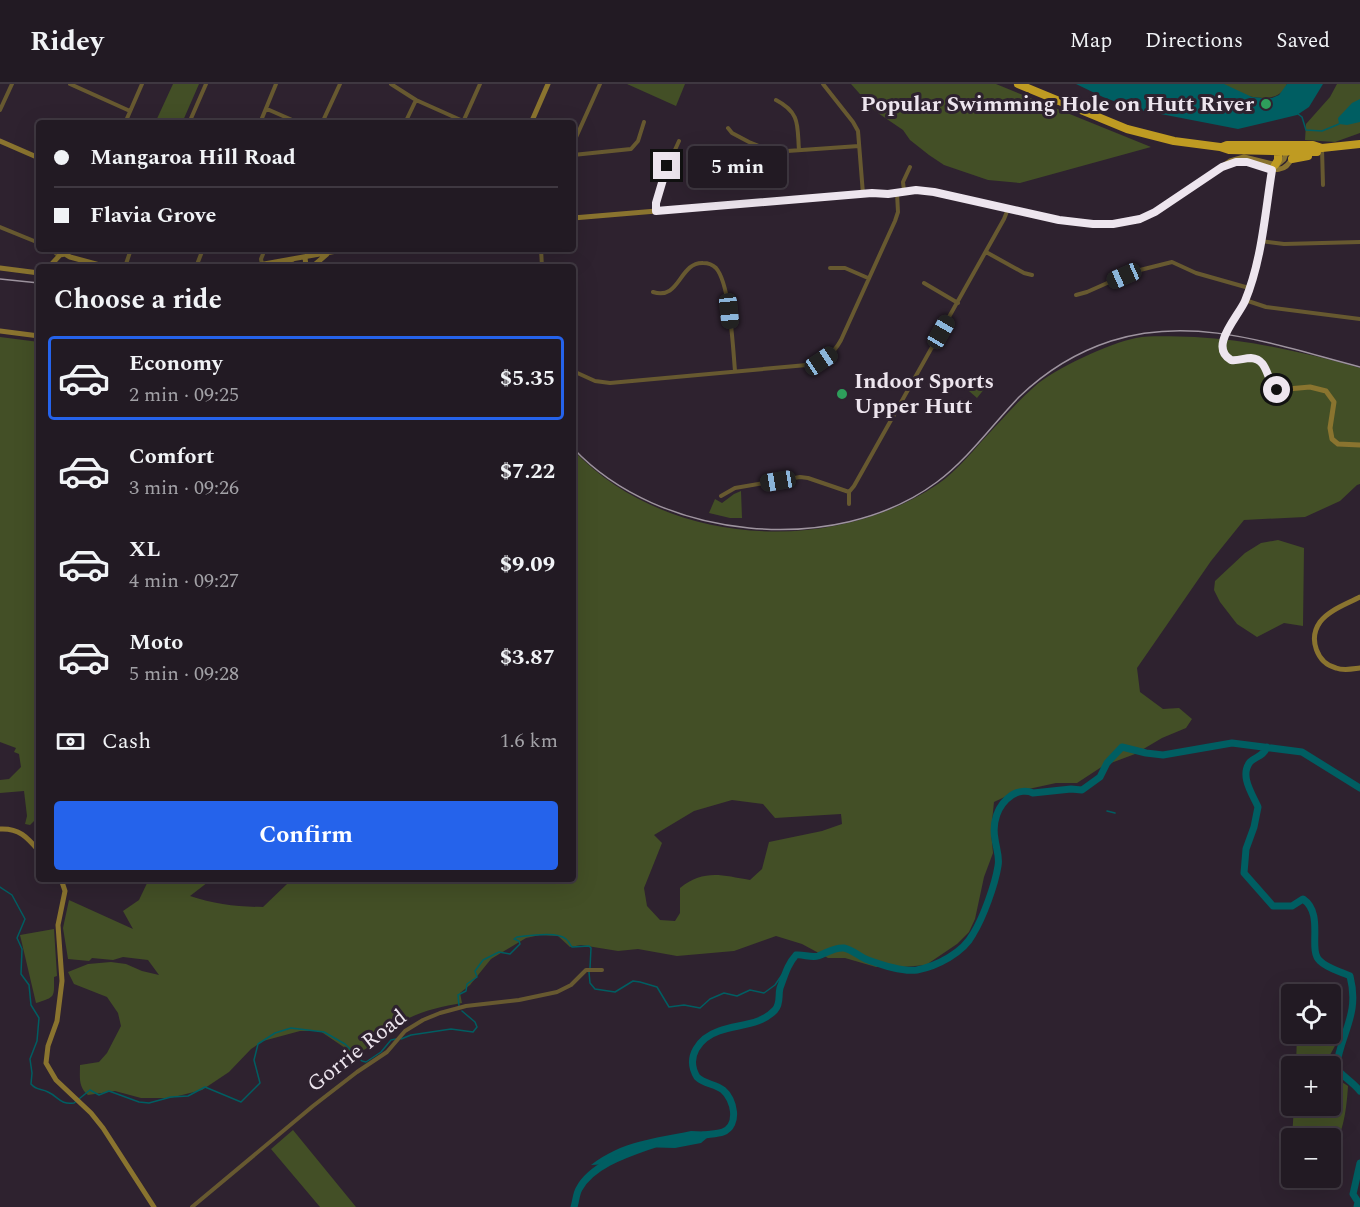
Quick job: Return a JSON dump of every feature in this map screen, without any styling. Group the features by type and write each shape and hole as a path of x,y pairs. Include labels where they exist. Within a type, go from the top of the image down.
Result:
{"highway":[{"path":"1018,84 1127,129 1174,141 1241,152 1320,150 1360,144"},
{"path":"1220,147 1227,145 1291,151 1313,145 1320,150"},
{"path":"1274,167 1278,160 1278,152"}],"street":[{"path":"0,110 12,84"},
{"path":"70,84 130,111"},
{"path":"126,120 142,84"},
{"path":"190,120 206,84"},
{"path":"261,120 276,84"},
{"path":"323,120 340,84"},
{"path":"392,84 416,100 459,120"},
{"path":"464,120 480,84"},
{"path":"532,120 548,84"},
{"path":"576,137 600,84"},
{"path":"823,84 855,126 859,135 863,194"},
{"path":"406,120 416,100"},
{"path":"776,100 795,115 799,150"},
{"path":"267,108 293,120"},
{"path":"576,155 631,149 638,141 644,122"},
{"path":"728,128 732,133 769,151 860,146"},
{"path":"0,141 36,157"},
{"path":"656,211 655,205 665,172 679,141"},
{"path":"1320,150 1323,185"},
{"path":"576,218 916,190 946,193 1071,222 1093,224 1123,222 1155,212 1230,160 1241,158 1274,167 1282,162 1291,151"},
{"path":"904,191 903,182 910,167"},
{"path":"1274,167 1250,288 1224,338 1222,348 1225,356 1234,361 1249,358 1260,362 1273,387 1277,390 1310,387 1326,391 1334,402 1330,428 1332,439 1338,444 1360,445"},
{"path":"576,372 595,381 610,383 807,365 821,361 832,354 841,340 895,221 898,212 897,193"},
{"path":"849,504 849,492 958,303 1008,208"},
{"path":"0,227 36,242"},
{"path":"1260,241 1284,244 1360,243"},
{"path":"264,252 262,264 333,252"},
{"path":"986,252 1032,275"},
{"path":"313,264 328,253"},
{"path":"64,255 96,264"},
{"path":"307,256 308,264"},
{"path":"285,260 293,264"},
{"path":"652,292 658,294 672,290 694,264 705,262 715,267 721,279 728,306 735,371"},
{"path":"1076,295 1135,271 1172,262 1196,273 1250,288"},
{"path":"0,268 36,272"},
{"path":"830,268 845,268 868,278"},
{"path":"924,283 958,303"},
{"path":"1245,300 1266,307 1360,319"},
{"path":"0,331 36,336"},
{"path":"721,496 735,488 800,477 849,492"},
{"path":"1360,597 1323,619 1317,627 1314,639 1318,652 1328,664 1343,670 1360,668"},
{"path":"0,829 20,832 36,848"},
{"path":"62,882 65,891 58,925 62,981 57,1021 46,1058 48,1068 56,1080 103,1128 154,1207"},
{"name":"Gorrie Road","path":"192,1207 313,1106 423,1020 466,1006 532,998 557,992 571,985 586,970 602,970"}],"green space":[{"path":"173,84 199,84 183,120 156,120"},
{"path":"627,84 685,84 676,106"},
{"path":"851,84 996,84 1151,147 1020,183 988,180 944,165 929,155 910,140 903,130 875,111"},
{"path":"1210,84 1287,84 1273,97 1263,98 1252,97"},
{"path":"1337,84 1360,84 1360,133 1335,142 1305,140 1306,124 1330,97"},
{"path":"1158,336 1258,344 1360,368 1360,484 1340,501 1305,517 1244,520 1211,561 1137,668 1140,692 1163,709 1179,708 1192,719 1186,728 1162,738 1135,754 1103,766 1077,783 1056,783 1015,792 994,802 991,831 993,853 984,877 975,919 969,932 957,944 926,965 876,967 845,958 828,958 802,944 776,936 734,951 677,956 638,949 618,951 581,945 570,947 558,936 540,935 526,938 491,959 470,985 460,993 462,1003 415,1015 360,1052 354,1054 320,1031 300,1031 263,1041 251,1049 229,1072 202,1090 170,1098 141,1098 115,1091 88,1095 83,1089 80,1082 80,1065 99,1062 107,1053 121,1026 118,1013 107,997 74,984 68,972 88,964 111,962 126,964 159,975 148,960 123,957 113,960 92,958 89,961 68,959 63,928 69,900 133,929 123,911 139,900 148,882 208,882 190,896 226,904 263,907 287,884 284,882 576,882 576,453 610,482 653,506 700,522 749,530 799,531 848,523 895,507 945,479 1028,392 1054,372 1112,345 1136,338","holes":["732,800 763,804 775,818 841,814 842,824 822,831 769,842 762,869 750,880 713,875 689,882 680,888 680,913 675,921 660,920 647,906 644,888 662,843 654,835 694,811"]},
{"path":"0,337 36,342 36,819 30,825 25,824 27,816 24,791 0,793 0,780 9,779 21,767 19,754 14,752 16,748 0,742"},
{"path":"981,376 989,383 977,398 969,391"},
{"path":"741,491 742,518 709,513 715,499 722,503"},
{"path":"1278,540 1304,548 1303,626 1284,623 1257,637 1237,624 1220,602 1214,590 1215,581 1245,553 1261,543"},
{"path":"54,929 57,976 54,977 54,992 47,999 36,1003 20,935"},
{"path":"1297,1044 1336,1044 1329,1056 1296,1056"},
{"path":"1341,1081 1348,1086 1341,1129 1293,1128 1293,1116 1341,1116"},
{"path":"293,1130 356,1207 320,1207 271,1149"}],"water":[{"path":"1076,84 1224,84 1252,97 1272,98 1279,95 1287,84 1323,84 1309,107 1297,115 1238,129 1135,109"},
{"path":"1360,99 1360,122 1339,124 1338,118 1352,103"},
{"path":"691,1131 714,1132 701,1143 675,1148 639,1147 608,1164 591,1165 626,1146"}],"waterway":[{"path":"1298,114 1302,117 1306,130 1322,131 1339,124"},
{"path":"703,1135 721,1133 728,1129 732,1124 734,1112 730,1099 723,1090 697,1077 693,1062 696,1049 705,1038 712,1034 756,1022 775,1010 785,974 796,955 815,956 844,948 886,966 917,970 949,958 969,941 985,910 996,874 999,859 994,827 997,815 1007,799 1014,794 1022,791 1033,793 1082,790 1100,777 1107,763 1122,747 1163,755 1232,743 1302,752 1360,788"},
{"path":"1267,747 1247,767 1246,779 1258,807 1246,849 1244,873 1273,906 1292,906 1303,899 1313,913 1316,956 1327,966 1350,976 1353,1002 1336,1068 1360,1091"},
{"path":"1107,811 1115,813"},
{"path":"0,887 12,895 25,919 17,938 22,949 21,974 29,985 31,1005 39,1018 37,1041 30,1059 31,1084 63,1102 74,1103 90,1090 99,1095 109,1091 139,1102 149,1103 171,1097 188,1096 205,1087 241,1102 260,1083 254,1060 258,1044 275,1033 291,1028 324,1032 345,1044 362,1061 366,1062 381,1052 391,1040 396,1039"},
{"path":"459,1006 458,995 466,991 467,984 477,977 475,971 483,960 499,952 510,954 520,944 514,939 517,937 556,935 566,939 572,947 589,946 591,948 590,968"},
{"path":"589,972 590,983 595,989 615,992 633,981 640,982 657,987 669,1007 684,1005 700,1008 710,999 724,993 737,996 750,990 764,993 775,985 786,969"},
{"path":"401,1039 411,1035 451,1029 473,1032 477,1027 475,1022 462,1011"},
{"path":"574,1207 579,1189 593,1173 612,1160 655,1144"},
{"path":"1357,1207 1358,1202 1353,1194 1360,1163"}],"railway":[{"path":"0,279 36,283"},
{"path":"576,451 609,479 652,503 699,519 749,528 800,529 849,522 896,506 937,482 960,463 1019,397 1040,379 1074,357 1111,341 1142,334 1174,331 1205,332 1267,342 1360,367"}],"place":[{"name":"Popular Swimming Hole on Hutt River","path":"1266,104"},
{"name":"Indoor Sports Upper Hutt","path":"842,394"}],"route":[{"path":"667,166 655,205 656,211 916,190 946,193 1059,220 1093,224 1113,224 1140,219 1182,195 1222,167 1236,162 1247,162 1272,170 1252,282 1239,314 1227,329 1222,350 1231,360 1252,358 1260,362 1273,387 1277,390"}]}
